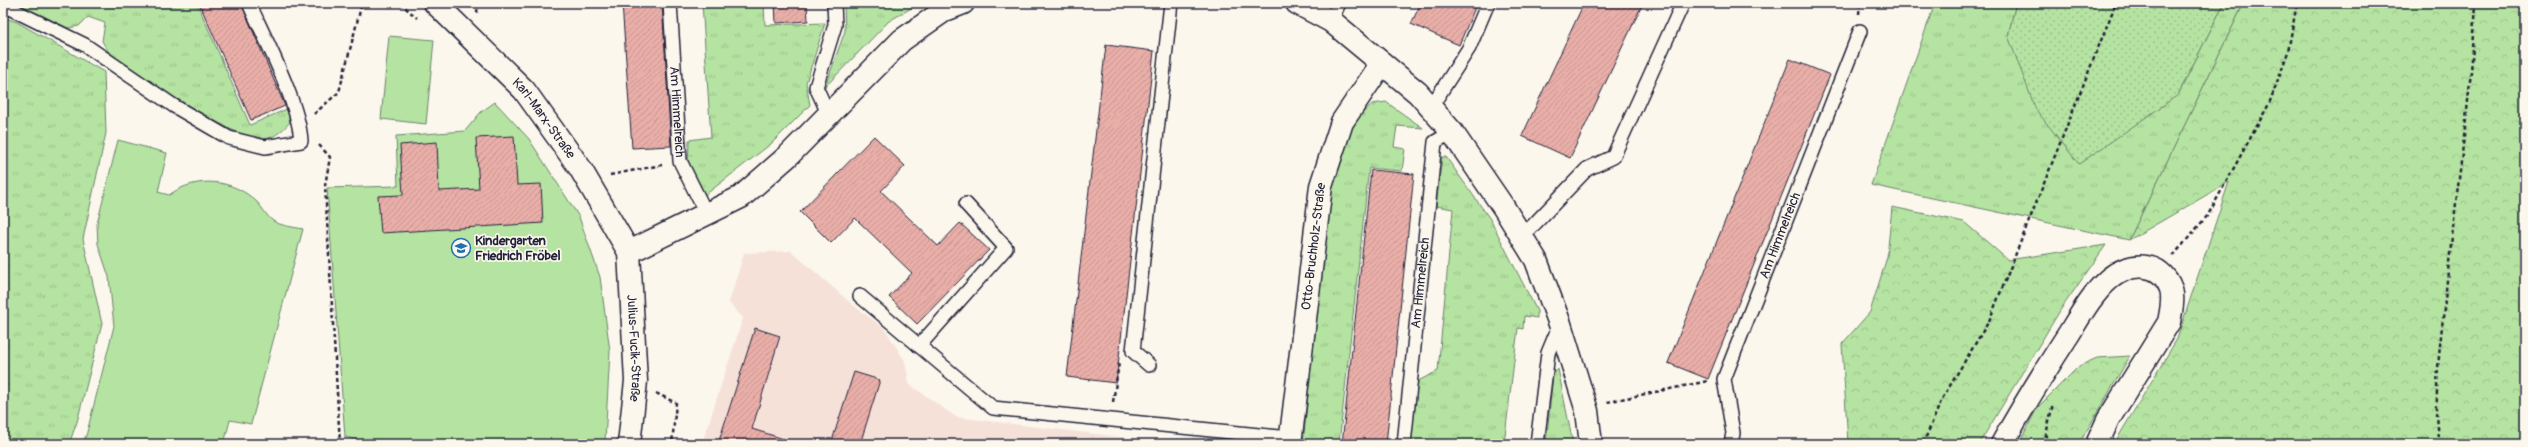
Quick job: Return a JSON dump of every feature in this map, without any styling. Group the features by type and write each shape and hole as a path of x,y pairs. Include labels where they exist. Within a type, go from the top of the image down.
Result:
{"street":[{"name":"Karl-Marx-Straße","path":"435,3 524,90 580,168 629,252"},
{"path":"1297,3 1335,12 1382,63 1431,107 1452,132 1536,260 1560,324 1587,411 1591,444"},
{"path":"629,252 741,197 788,156 828,113 902,40 951,5"},
{"name":"Otto-Bruchholz-Straße","path":"1290,441 1321,186 1342,122 1382,63"},
{"name":"Julius-Fucik-Straße","path":"629,252 636,381 629,444"},
{"path":"2002,444 2052,359 2104,283 2119,272 2136,266 2148,266 2160,272 2171,290 2172,309 2169,322 2108,420 2097,444"}],"lane":[{"path":"3,5 85,45 174,106 229,138 266,147 301,141 300,127 249,3"},
{"name":"Am Himmelreich","path":"670,3 680,161 707,215"},
{"path":"828,113 816,88 835,25 834,3"},
{"path":"1149,365 1132,351 1171,3"},
{"path":"1431,107 1469,48 1488,3"},
{"path":"1522,237 1587,169 1613,157 1683,3"},
{"name":"Am Himmelreich","path":"1732,444 1732,433 1724,379 1860,31"},
{"name":"Am Himmelreich","path":"1404,444 1435,142 1452,132"},
{"path":"919,346 1006,248 966,204"},
{"path":"860,296 992,408 1290,441"},
{"path":"1537,444 1548,353 1560,324"}],"path":[{"path":"300,127 339,92 362,3"},
{"path":"477,13 478,3"},
{"path":"1923,444 1942,399 1989,321 2116,3"},
{"path":"2160,272 2208,215 2269,104 2288,52 2297,3"},
{"path":"2440,444 2436,414 2441,338 2456,194 2474,54 2476,3"},
{"path":"301,141 318,144 330,157 325,186 340,444"},
{"path":"1111,420 1120,356 1132,351"},
{"path":"1607,402 1696,383"}],"shaded area":[{"path":"791,251 853,305 885,329 905,361 909,384 956,417 1178,444 702,444 743,318 729,303 744,253"}],"green space":[{"path":"16,3 197,3 250,125 287,109 290,122 280,132 269,138 259,139 246,136 208,117 112,58 102,41 105,23 88,17 79,26 68,28"},
{"path":"702,3 764,3 765,25 825,23 806,83 810,105 772,143 705,195 688,168 689,140 711,137"},
{"path":"844,3 920,3 889,21 825,87 845,31"},
{"path":"1935,3 2016,3 2008,36 2178,95 2224,3 2244,3 2129,240 1871,185"},
{"path":"2016,3 2224,3 2178,95 2079,164 2036,110 2008,36"},
{"path":"2244,3 2525,3 2525,444 2114,444 2177,339 2229,182 2129,240"},
{"path":"3,17 17,22 104,72 106,133 83,239 102,324 77,422 69,444 3,444"},
{"path":"389,36 434,40 426,124 381,119"},
{"name":"Kindergarten Friedrich Fröbel","path":"495,102 529,139 579,217 600,277 610,351 605,441 587,444 374,444 345,437 327,188 398,186 396,136 465,131 481,112"},
{"path":"1386,102 1423,128 1397,126 1394,147 1405,149 1402,171 1369,168 1339,444 1303,444 1328,196 1348,135 1359,116 1372,104"},
{"path":"118,140 167,153 158,192 169,195 191,184 203,182 226,184 247,194 257,202 268,217 276,223 303,229 251,424 230,420 224,444 81,444 86,436 114,326 109,277 98,244 97,224"},
{"path":"1442,157 1446,157 1490,219 1537,311 1537,318 1524,316 1523,329 1518,328 1504,444 1410,444 1418,381 1438,371 1453,209 1436,206"},
{"path":"1892,207 1964,222 2008,260 2106,245 2061,309 1979,444 1848,444 1842,344 1870,312 1887,257"},
{"path":"2130,356 2079,444 2019,444 2037,408 2079,366 2097,358"},
{"path":"1558,369 1573,444 1546,444 1553,375"}],"building":[{"path":"199,3 241,3 285,106 251,120"},
{"path":"622,3 662,3 671,146 632,148"},
{"path":"775,3 807,3 808,21 776,23"},
{"path":"1421,3 1477,3 1459,45 1411,24"},
{"path":"1584,3 1643,3 1570,158 1522,136"},
{"path":"1106,45 1154,51 1116,383 1067,377"},
{"path":"1790,59 1830,75 1708,379 1668,363"},
{"path":"514,136 517,185 541,184 543,223 381,233 378,196 403,195 400,145 437,142 439,191 479,189 476,138"},
{"path":"874,136 905,166 881,191 938,246 960,223 989,250 917,324 889,297 912,273 855,218 831,243 800,212"},
{"path":"1371,170 1414,174 1386,444 1342,444"},
{"path":"755,328 780,336 752,429 787,440 787,444 718,444"},
{"path":"854,372 880,380 860,444 831,444"}],"place":[{"name":"Kindergarten Friedrich Fröbel","path":"461,248"}]}
